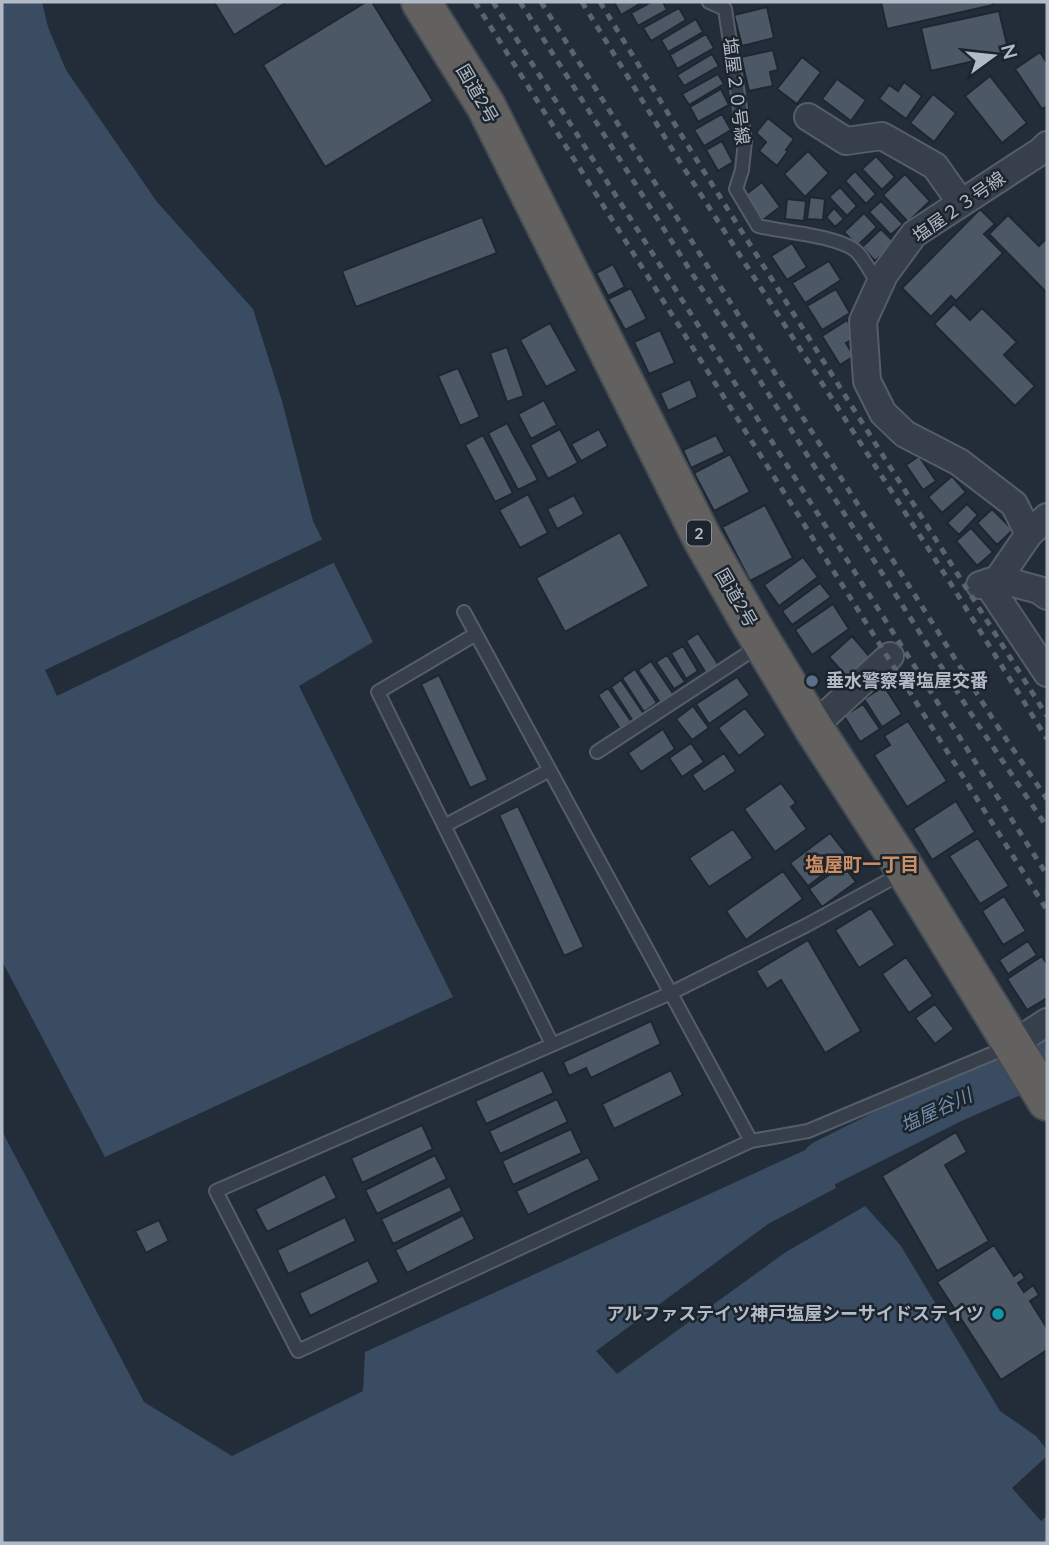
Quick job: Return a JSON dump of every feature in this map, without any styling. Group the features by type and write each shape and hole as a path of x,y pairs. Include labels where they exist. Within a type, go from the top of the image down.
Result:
{"highway":[{"name":"国道2号","path":"421,2 486,106 703,540 813,727 906,871 1042,1093"}],"street":[{"path":"808,117 845,141 881,136 935,166 961,203"},
{"name":"塩屋２３号線","path":"1038,525 959,462 905,434 883,413 867,381 863,321 884,275 914,234 1041,152 1047,145"},
{"path":"988,583 1038,525"},
{"path":"988,583 1039,590 1047,596"},
{"path":"988,583 1047,673"},
{"path":"813,727 890,656"},
{"path":"1014,1049 1047,1022"}],"lane":[{"name":"塩屋２０号線","path":"709,2 730,5 745,141 742,170 736,189 758,226 836,240 857,251 879,285"},
{"path":"464,611 751,1141"},
{"path":"476,634 378,692 552,1044"},
{"path":"597,752 763,643"},
{"path":"444,826 550,770"},
{"path":"906,871 807,925 671,993 216,1191 298,1351 751,1141 808,1131 1014,1049"}],"water":[{"path":"2,2 42,2 48,27 66,70 157,202 253,309 282,401 313,521 373,642 299,686 453,997 105,1157 2,961"},
{"path":"2,1131 144,1402 232,1456 363,1391 365,1352 814,1146 836,1188 768,1224 596,1351 617,1374 786,1252 865,1206 901,1246 1000,1411 1036,1436 1047,1450 1047,1456 1012,1488 1041,1521 1047,1516 1047,1543 2,1543"}],"pier":[{"path":"325,538 337,561 57,696 45,670"}],"building":[{"path":"214,2 287,2 234,35"},
{"path":"366,2 372,2 433,101 325,167 263,65"},
{"path":"614,2 640,2 641,3 621,15"},
{"path":"651,2 663,2 667,10 638,26 631,13"},
{"path":"881,2 992,2 993,5 887,29"},
{"path":"767,7 774,38 742,46 734,15"},
{"path":"679,8 686,20 651,41 643,28"},
{"path":"999,11 1009,53 931,71 921,28"},
{"path":"696,19 703,32 668,52 661,40"},
{"path":"706,34 714,48 677,69 670,55"},
{"path":"773,50 778,70 770,72 773,86 749,91 741,57"},
{"path":"1040,52 1047,63 1047,106 1042,109 1015,69"},
{"path":"712,54 719,66 684,86 677,75"},
{"path":"802,57 821,72 797,104 777,89"},
{"path":"718,74 724,84 689,105 682,94"},
{"path":"990,76 1027,123 1002,143 965,96"},
{"path":"837,79 866,100 851,121 822,99"},
{"path":"904,82 922,96 906,119 879,99 889,85 898,91"},
{"path":"721,89 729,105 698,122 690,107"},
{"path":"933,94 956,113 934,142 910,123"},
{"path":"722,114 731,130 704,146 694,130"},
{"path":"768,118 794,139 777,166 759,151 766,142 756,133"},
{"path":"722,141 733,162 718,171 706,150"},
{"path":"808,151 829,173 805,197 784,174"},
{"path":"876,156 895,177 882,190 862,169"},
{"path":"855,171 876,194 866,204 845,181"},
{"path":"905,174 930,201 908,222 883,195"},
{"path":"762,182 780,207 763,220 745,195"},
{"path":"840,187 857,206 847,216 829,197"},
{"path":"810,197 825,199 823,220 807,219"},
{"path":"787,199 806,201 804,221 785,219"},
{"path":"881,201 903,224 891,235 869,212"},
{"path":"834,208 844,219 835,227 826,217"},
{"path":"980,209 995,224 984,234 1003,253 956,301 951,296 931,317 902,288"},
{"path":"864,213 877,227 857,246 844,232"},
{"path":"1008,215 1039,246 1047,238 1047,293 989,234"},
{"path":"482,217 497,253 356,307 342,271"},
{"path":"881,229 895,243 875,261 862,247"},
{"path":"792,243 807,267 787,280 771,256"},
{"path":"829,261 841,280 805,303 792,283"},
{"path":"613,264 625,287 608,296 596,273"},
{"path":"631,288 647,319 625,330 608,299"},
{"path":"836,289 850,313 822,330 807,306"},
{"path":"954,304 970,320 982,308 1017,342 1004,355 1035,386 1015,406 934,324"},
{"path":"847,320 857,337 846,343 854,356 840,365 822,336"},
{"path":"550,323 577,371 546,387 520,340"},
{"path":"660,330 675,363 649,374 634,342"},
{"path":"507,347 524,396 507,402 490,353"},
{"path":"458,368 480,417 460,426 438,376"},
{"path":"690,379 698,397 668,411 660,393"},
{"path":"544,400 557,425 531,439 518,414"},
{"path":"507,423 538,480 518,490 488,433"},
{"path":"560,429 578,463 548,479 530,445"},
{"path":"599,429 608,446 581,461 571,444"},
{"path":"483,435 513,493 495,502 465,445"},
{"path":"716,435 725,452 691,468 683,450"},
{"path":"730,454 750,492 714,511 694,473"},
{"path":"919,456 936,481 923,490 906,465"},
{"path":"952,476 966,492 942,513 928,497"},
{"path":"528,494 548,533 520,548 499,510"},
{"path":"574,495 584,514 557,529 547,509"},
{"path":"967,504 978,515 959,535 947,523"},
{"path":"765,505 793,558 750,581 722,527"},
{"path":"992,509 1013,530 997,545 977,523"},
{"path":"971,528 993,552 977,566 956,541"},
{"path":"620,532 649,586 565,632 536,578"},
{"path":"803,557 818,577 779,606 764,585"},
{"path":"820,583 831,597 792,625 782,611"},
{"path":"833,604 849,629 812,655 795,630"},
{"path":"698,633 720,667 707,675 686,641"},
{"path":"852,636 871,658 848,678 829,657"},
{"path":"683,646 698,671 686,679 671,653"},
{"path":"667,655 685,682 674,689 656,662"},
{"path":"651,661 674,695 661,704 638,670"},
{"path":"635,669 657,703 644,712 622,678"},
{"path":"439,675 488,780 470,788 421,684"},
{"path":"737,677 750,695 709,724 696,704"},
{"path":"621,680 644,714 633,721 611,687"},
{"path":"884,686 902,714 882,727 864,699"},
{"path":"608,688 631,721 620,729 598,695"},
{"path":"863,704 880,729 860,742 844,716"},
{"path":"693,706 709,728 692,740 676,719"},
{"path":"745,708 766,735 739,756 718,728"},
{"path":"908,721 947,781 907,807 874,755 890,745 884,736"},
{"path":"663,729 675,749 641,772 628,753"},
{"path":"691,743 704,762 682,777 669,758"},
{"path":"724,753 736,771 704,792 692,775"},
{"path":"781,783 796,803 791,807 807,829 775,852 744,809"},
{"path":"956,801 975,832 932,860 913,829"},
{"path":"518,806 584,947 564,956 499,815"},
{"path":"733,829 753,858 709,887 689,858"},
{"path":"830,833 848,856 808,886 790,863"},
{"path":"978,838 1009,886 980,904 949,856"},
{"path":"843,865 856,882 822,907 809,889"},
{"path":"783,871 803,899 746,940 726,911"},
{"path":"1004,896 1026,931 1003,945 982,911"},
{"path":"871,908 895,945 859,968 835,930"},
{"path":"808,940 861,1031 825,1053 781,980 767,989 756,971"},
{"path":"1028,941 1037,955 1008,974 999,960"},
{"path":"1042,956 1047,964 1047,998 1027,1010 1007,979"},
{"path":"906,957 933,996 909,1013 882,974"},
{"path":"935,1004 954,1029 935,1044 915,1018"},
{"path":"651,1021 661,1044 591,1078 586,1068 569,1076 563,1062"},
{"path":"543,1070 554,1093 486,1124 475,1101"},
{"path":"671,1070 683,1095 614,1129 602,1104"},
{"path":"557,1099 568,1122 500,1154 489,1131"},
{"path":"422,1125 433,1149 362,1183 351,1158"},
{"path":"571,1129 582,1153 513,1185 502,1161"},
{"path":"956,1132 967,1152 945,1165 989,1241 937,1271 882,1176"},
{"path":"435,1155 447,1179 377,1214 365,1190"},
{"path":"588,1157 600,1180 528,1215 516,1191"},
{"path":"325,1174 337,1198 267,1232 255,1209"},
{"path":"450,1186 462,1211 393,1244 381,1219"},
{"path":"463,1215 475,1239 407,1273 395,1250"},
{"path":"345,1217 356,1241 288,1274 277,1250"},
{"path":"159,1220 169,1241 146,1253 135,1231"},
{"name":"アルファステイツ神戸塩屋シーサイドステイツ","path":"994,1245 1014,1276 1021,1271 1025,1278 1018,1283 1024,1292 1033,1285 1039,1295 1030,1301 1047,1328 1047,1350 1001,1380 937,1282"},
{"path":"368,1260 379,1282 310,1316 299,1293"}],"waterway":[{"name":"塩屋谷川","path":"825,1163 953,1099 1047,1058"}],"railway":[{"path":"475,2 1047,910"},
{"path":"493,2 1047,875"},
{"path":"520,2 977,723 1047,827"},
{"path":"541,2 998,727 1047,799"},
{"path":"582,2 680,162 951,584 1047,739"},
{"path":"600,2 1047,716"}],"place":[{"name":"垂水警察署塩屋交番","path":"812,681"},
{"name":"アルファステイツ神戸塩屋シーサイドステイツ","path":"998,1314"}],"district":[{"name":"塩屋町一丁目","path":"862,864"}]}
